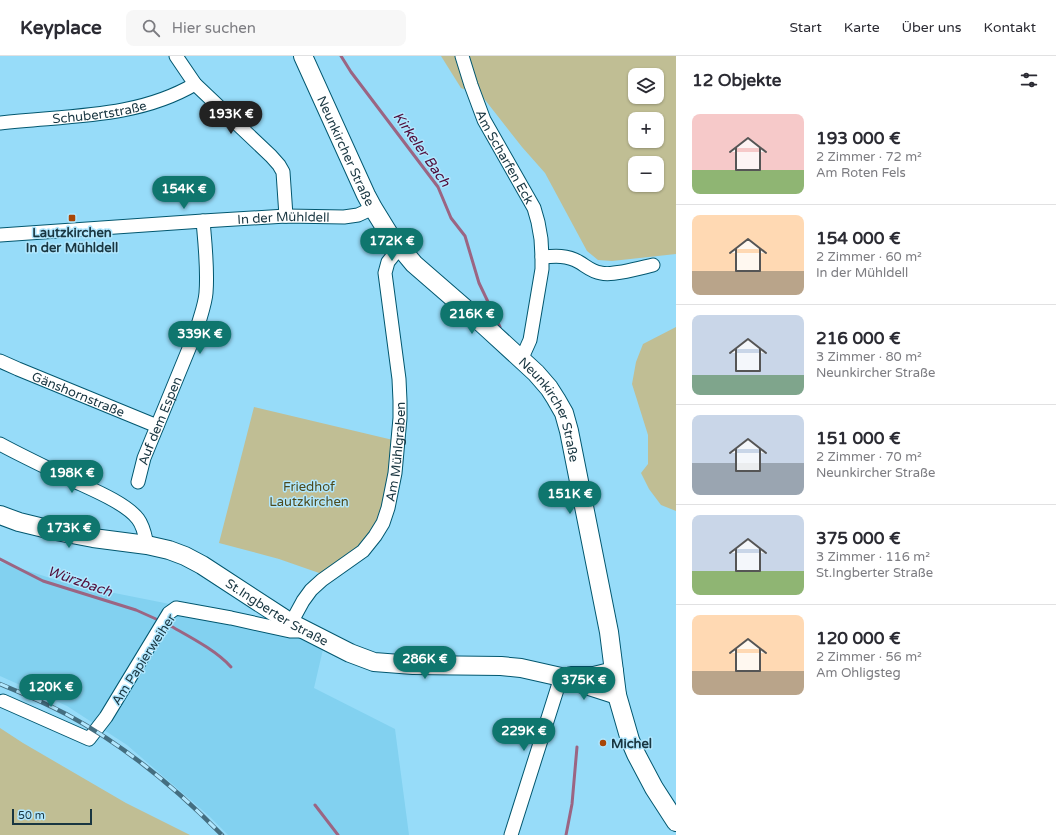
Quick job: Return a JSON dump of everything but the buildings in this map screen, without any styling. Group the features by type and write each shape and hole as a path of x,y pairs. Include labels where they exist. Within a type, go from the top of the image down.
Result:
{"main road":[{"name":"Neunkircher Straße","path":"303,56 373,208 389,234 414,264 536,373 549,388 564,413 569,431 609,632 617,695 630,740 636,754 654,788 676,822"},
{"name":"St.Ingberter Straße","path":"0,515 19,522 56,531 93,538 147,545 169,550 202,565 299,626 350,653 374,662 413,665 501,666 537,671 617,695"},
{"name":"St.Ingberter Straße","path":"561,677 594,676 614,671"}],"street":[{"path":"176,56 195,84 279,165 283,172 286,216"},
{"name":"Am Scharfen Eck","path":"462,56 484,120 534,208 538,222 542,269 530,340 520,360"},
{"name":"Schubertstraße","path":"0,123 92,115 119,111 173,96 195,84"},
{"name":"In der Mühldell","path":"0,235 286,216 344,217 358,215 373,208"},
{"name":"Auf dem Espen","path":"138,482 144,458 156,426 197,329 206,294 203,221"},
{"name":"Am Mühlgraben","path":"299,626 303,601 311,590 322,580 363,551 383,523 388,508 395,473 400,401 399,379 386,273 388,262 400,248"},
{"path":"542,257 561,256 570,258 578,261 593,271 602,274 653,266"},
{"name":"Gänshornstraße","path":"0,361 156,426"},
{"path":"0,444 109,498 131,511 139,520 144,530 147,545"},
{"name":"Am Papierweiher","path":"3,702 89,739 106,717 172,610 176,608 290,631 299,626"},
{"path":"511,835 561,677"}],"shaded area":[{"path":"0,562 69,584 210,612 283,623 324,645 314,688 395,729 409,835 228,835 209,816 127,745 67,706 0,676"}],"green space":[{"path":"441,56 676,56 676,254 612,261 598,260 587,251 545,173 522,147 482,96 461,88"},
{"path":"676,327 676,511 661,505 649,489 641,473 648,464 648,435 632,384 636,362 643,344"},
{"name":"Friedhof Lautzkirchen","path":"254,407 393,440 386,492 373,530 357,550 322,574 279,559 219,543"},
{"path":"0,728 126,803 190,835 0,835"}],"waterway":[{"name":"Kirkeler Bach","path":"341,56 351,72 438,187 451,218 465,236 479,283 500,327"},
{"name":"Würzbach","path":"0,559 43,581 136,610 156,619"},
{"name":"Würzbach","path":"169,625 210,649 231,667"},
{"name":"Kirkeler Bach","path":"566,835 572,804 577,747"},
{"name":"Würzbach","path":"315,805 338,835"}],"railway":[{"path":"0,684 58,710 108,739 168,784 222,835"}],"place":[{"name":"Lautzkirchen In der Mühldell","path":"72,218"},
{"name":"Michel","path":"603,743"}]}
